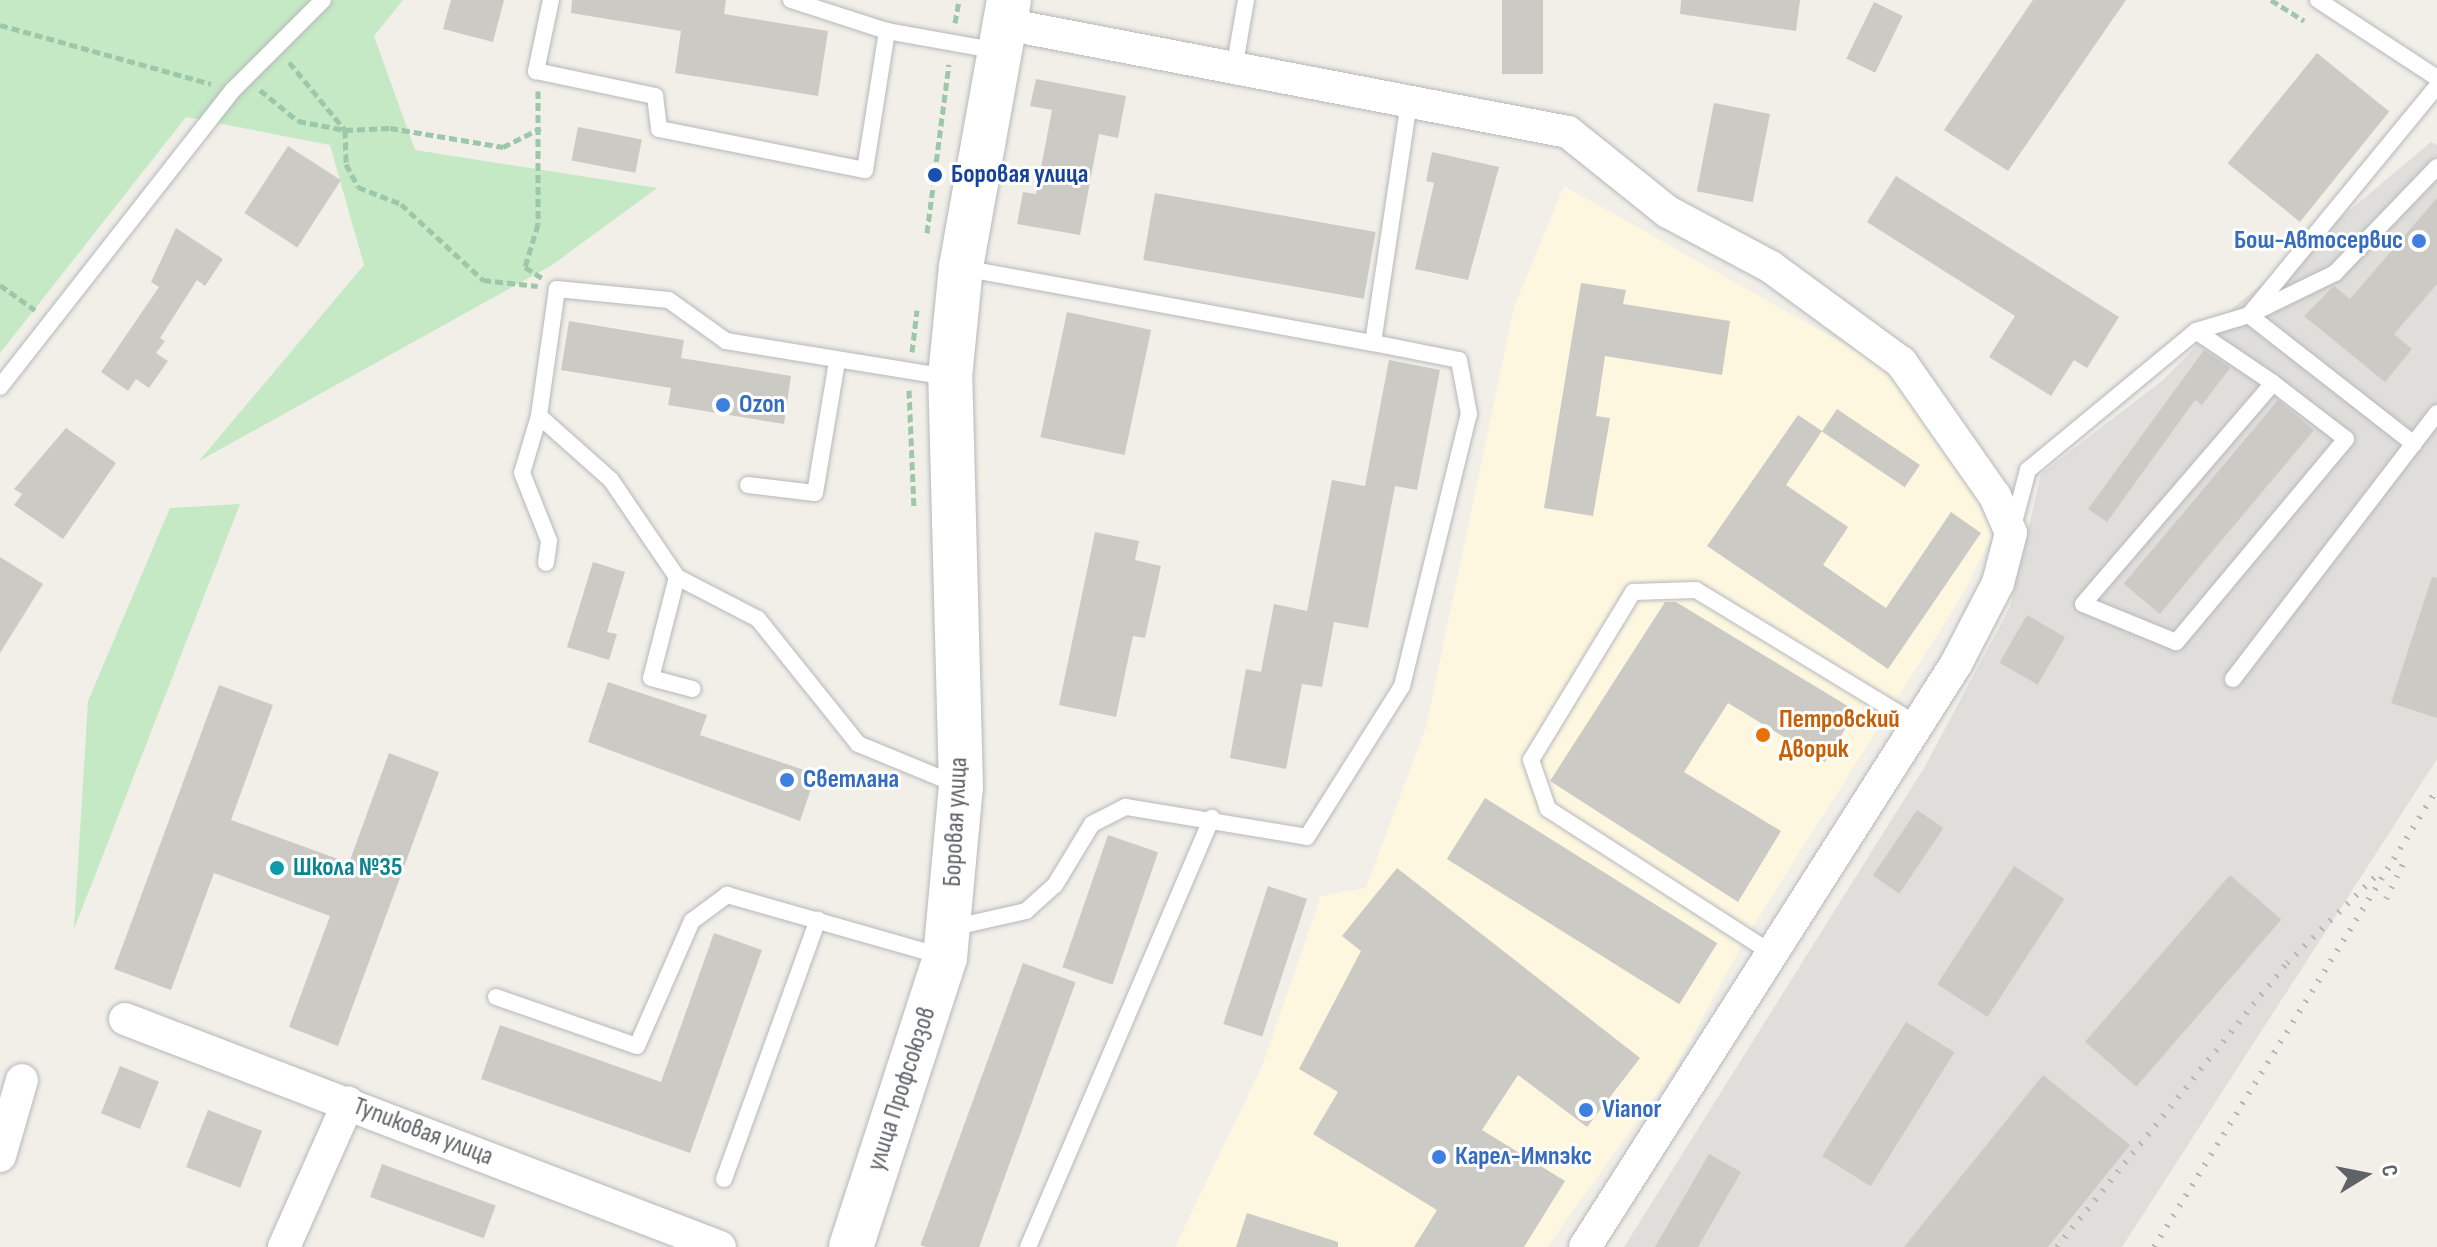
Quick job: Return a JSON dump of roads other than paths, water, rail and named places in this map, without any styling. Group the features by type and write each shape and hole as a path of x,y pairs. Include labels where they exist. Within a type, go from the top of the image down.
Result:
{"main road":[{"name":"Боровая улица","path":"947,943 961,787 929,376 943,259 1005,25"},
{"name":"улица Профсоюзов","path":"851,1247 947,943"}],"street":[{"path":"1005,25 1568,132 1668,212 1829,305 1901,362 1995,496 2011,533 1998,583 1918,725 1585,1247"},
{"name":"Тупиковая улица","path":"125,1019 720,1247"},
{"path":"0,1156 22,1080"},
{"path":"284,1247 348,1103"}],"lane":[{"path":"0,387 240,85 279,50 323,0"},
{"path":"551,0 536,71 655,96 659,129 865,170 887,31"},
{"path":"791,0 887,31 952,41 1005,25"},
{"path":"1234,69 1246,0"},
{"path":"2318,0 2437,78"},
{"path":"2249,315 2437,86"},
{"path":"1373,343 1409,103"},
{"path":"2011,533 2028,470 2196,331 2249,315 2335,273 2437,167"},
{"path":"496,997 637,1046 692,921 727,895 818,919 947,943 1026,911 1055,885 1092,824 1126,807 1212,818 1307,837 1402,686 1469,414 1459,360 943,259"},
{"path":"546,563 549,541 522,473 539,416 557,289 669,300 726,341 929,376"},
{"path":"2249,315 2414,444"},
{"path":"2196,331 2273,383 2346,439 2176,642 2083,604 2273,383"},
{"path":"748,485 815,493 837,362"},
{"path":"2233,679 2437,413"},
{"path":"539,416 611,480 677,577 758,619 858,744 961,787"},
{"path":"677,577 651,678 693,689"},
{"path":"1773,954 1548,809 1531,760 1633,592 1696,590 1918,725"},
{"path":"1028,1247 1212,818"},
{"path":"724,1179 818,919"}],"railway":[{"path":"2154,1247 2437,789"},
{"path":"2386,899 2405,860"},
{"path":"2057,1247 2287,963 2377,875"}],"place":[{"name":"Боровая улица","path":"935,175"},
{"name":"Бош-Автосервис","path":"2419,241"},
{"name":"Ozon","path":"723,405"},
{"name":"Петровский Дворик","path":"1763,735"},
{"name":"Светлана","path":"787,780"},
{"name":"Школа №35","path":"277,868"},
{"name":"Vianor","path":"1586,1110"},
{"name":"Карел-Импэкс","path":"1439,1157"}]}
